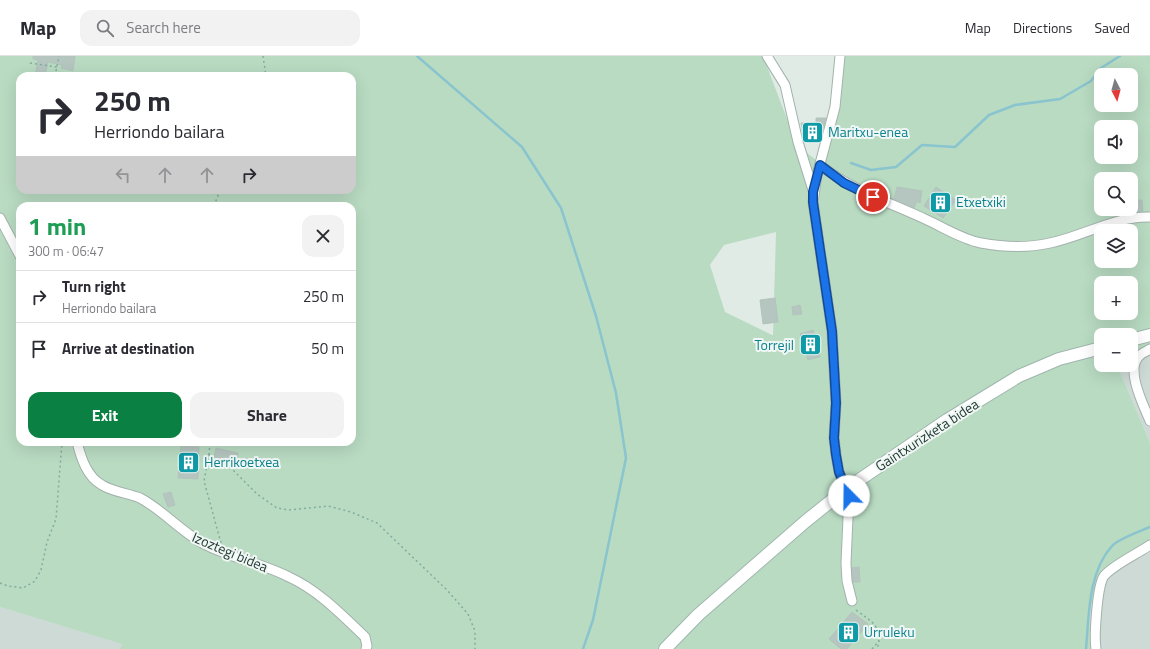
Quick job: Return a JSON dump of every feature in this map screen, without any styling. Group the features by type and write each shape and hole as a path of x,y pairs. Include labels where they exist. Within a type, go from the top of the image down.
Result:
{"main road":[{"path":"1138,338 1150,335"},
{"name":"Gaintxurizketa bidea","path":"665,649 698,614 846,488 948,420 1019,376 1059,359 1094,350"}],"street":[{"path":"767,56 785,85 798,142 813,192"},
{"path":"840,56 835,107 813,192 813,202 822,275 830,309 836,403 834,438 839,472 846,488 849,505 846,581 852,601"},
{"path":"820,165 832,175 860,192 911,212 980,243 1015,246 1049,243 1070,238 1119,221 1150,217"},
{"path":"0,218 16,248"},
{"path":"1150,349 1139,356 1134,364 1137,389 1150,421"},
{"name":"Izoztegi bidea","path":"78,446 85,467 93,478 103,486 140,499 187,535 205,545 290,577 323,598 365,637 367,646 366,649"},
{"path":"1096,649 1095,632 1101,582 1110,571 1150,545"}],"path":[{"path":"56,72 59,56"},
{"path":"263,56 265,72"},
{"path":"30,63 57,67"},
{"path":"0,583 8,586 23,588 35,581 41,570 47,542 56,519 62,446"},
{"path":"210,446 204,481 224,552"},
{"path":"209,455 226,463 257,494 277,508 289,510 328,506 351,512 377,522 448,591 468,614 475,631 475,649"},
{"path":"852,601 854,608 877,627 880,639 877,649"},
{"path":"872,649 880,639"}],"shaded area":[{"path":"1150,350 1150,443 1120,372 1138,372 1138,353"},
{"path":"1150,546 1150,649 1091,649 1089,610 1104,575"},
{"path":"0,607 123,644 120,649 0,649"}],"green space":[{"path":"0,56 763,56 797,145 816,160 838,94 837,56 1150,56 1150,350 1138,353 1138,328 1094,328 1094,372 1120,372 1150,443 1150,546 1104,576 1089,610 1091,649 120,649 122,644 0,607","holes":["776,232 773,335 772,335 725,312 710,265 724,245"]}],"building":[{"path":"33,56 75,56 73,71 61,68 62,65 48,62 46,72 36,72 38,60 33,59"},
{"name":"Maritxu-enea","path":"816,118 826,118 820,141 804,140 801,123 816,123"},
{"path":"897,187 922,191 920,203 917,201 914,208 894,199"},
{"name":"Etxetxiki","path":"936,187 956,200 943,218 924,206"},
{"path":"1138,200 1142,200 1143,211 1138,211"},
{"path":"775,298 778,322 763,324 760,300"},
{"path":"800,305 802,314 793,315 792,307"},
{"name":"Torrejil","path":"813,330 820,357 808,360 800,334"},
{"name":"Herrikoetxea","path":"181,446 199,447 198,479 178,478"},
{"path":"216,448 238,453 236,462 214,457"},
{"path":"171,492 175,505 168,507 163,494"},
{"path":"859,567 860,582 853,582 852,568"},
{"name":"Urruleku","path":"852,612 868,624 847,649 841,649 829,639"}],"waterway":[{"path":"417,56 522,147 561,208 596,316 616,393 626,458 593,620 583,649"},
{"path":"851,163 871,170 896,167 922,145 955,147 989,115 1015,105 1060,99 1091,81 1101,68 1120,56"},
{"path":"1086,649 1091,595 1098,568 1104,557 1115,543 1150,527"}],"place":[{"name":"Maritxu-enea","path":"812,132"},
{"name":"Etxetxiki","path":"940,202"},
{"name":"Torrejil","path":"810,345"},
{"name":"Herrikoetxea","path":"189,462"},
{"name":"Urruleku","path":"848,632"}],"route":[{"path":"849,496 839,472 836,455 834,438 836,403 832,331 830,309 822,275 813,202 813,192 820,165 844,183 873,197"}]}
